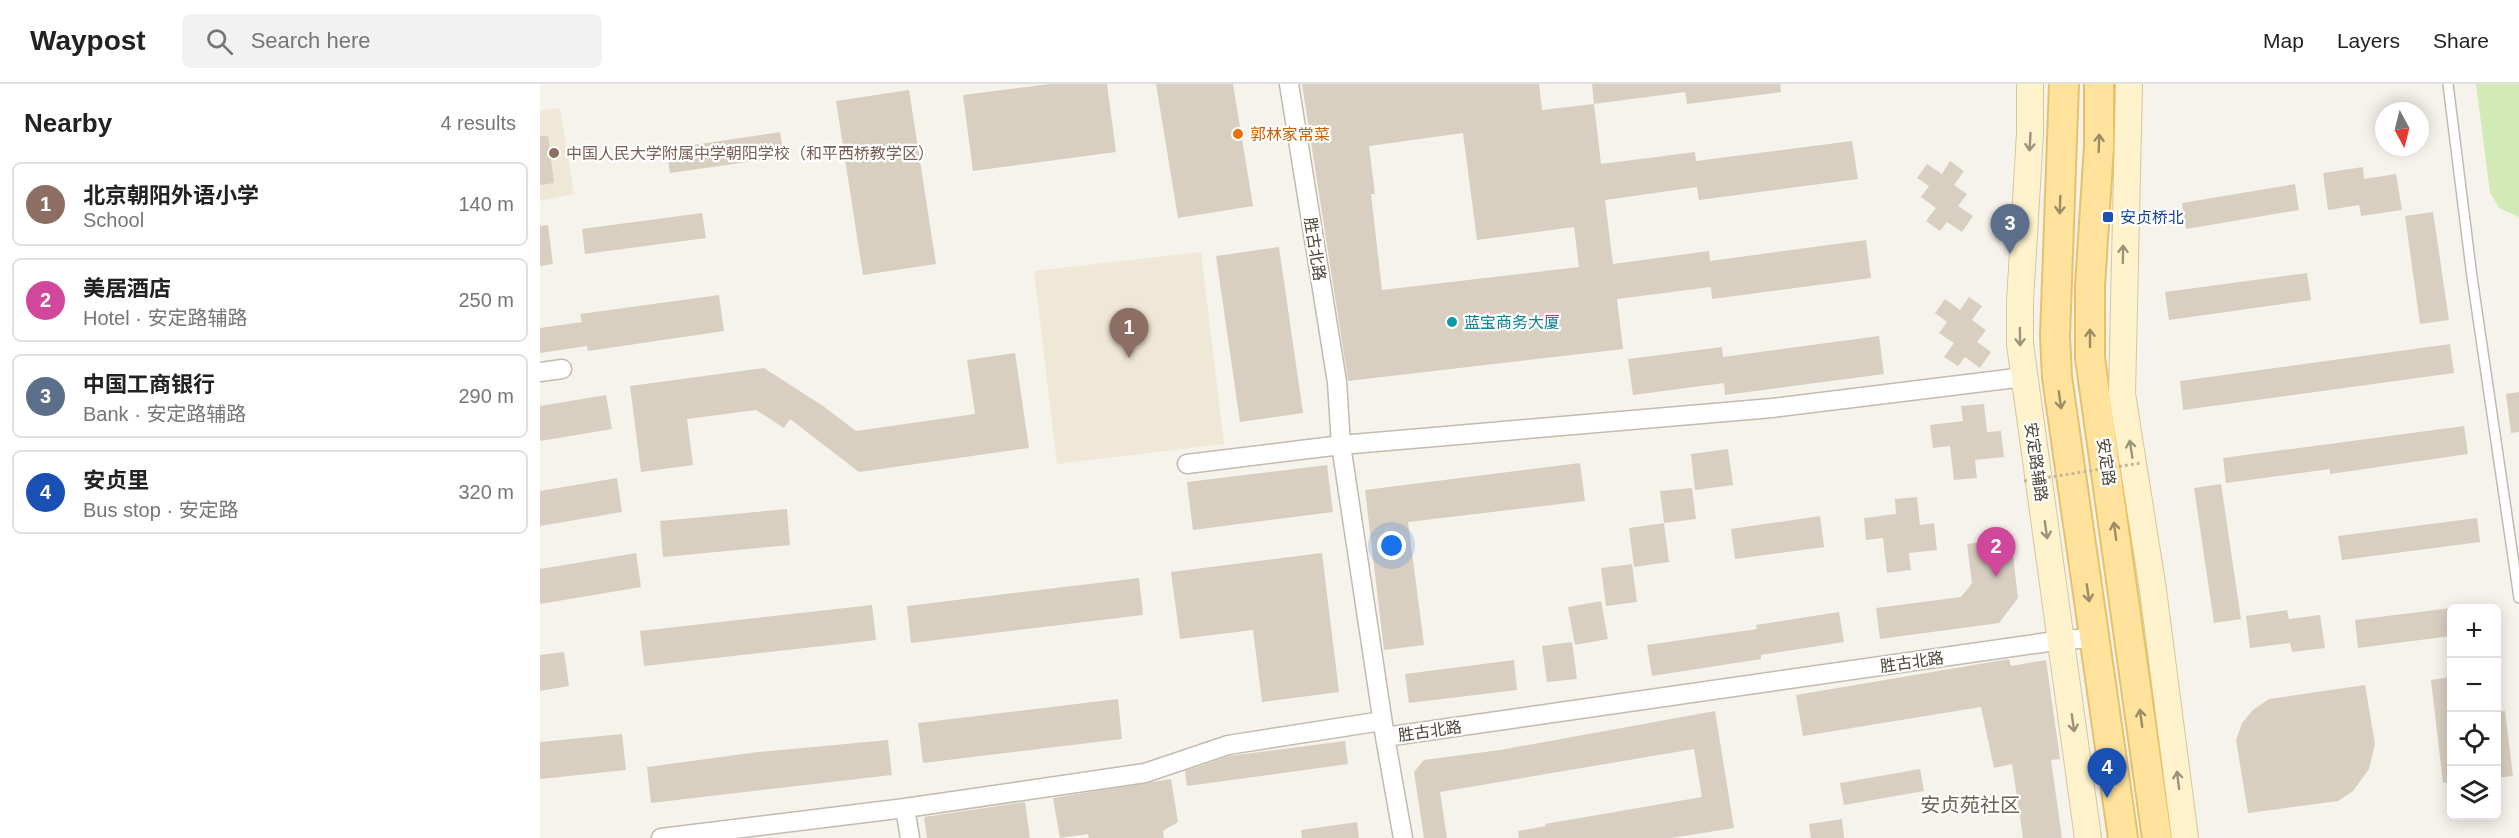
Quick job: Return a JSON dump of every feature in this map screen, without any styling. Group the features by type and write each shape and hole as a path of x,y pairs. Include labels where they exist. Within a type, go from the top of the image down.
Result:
{"main road":[{"path":"2064,84 2055,336 2057,377 2123,838"},
{"name":"安定路","path":"2099,84 2099,146 2090,286 2091,358 2157,838"}],"street":[{"name":"胜古北路","path":"1289,84 1337,382 1341,445 1383,729 2062,640 2095,638"},
{"name":"安定路辅路","path":"2030,84 2030,133 2020,302 2020,344 2088,838"},
{"path":"2129,84 2122,394 2153,590 2185,838"},
{"path":"540,372 562,369"},
{"path":"1187,464 1341,445 1772,408 2025,377"},
{"path":"2133,651 2153,590"},
{"path":"661,838 905,808 1144,773 1228,745 1383,729 1403,838"},
{"path":"905,808 910,838"}],"lane":[{"path":"2448,84 2472,277 2519,598"}],"path":[{"path":"2024,481 2141,463"}],"shaded area":[{"name":"中国人民大学附属中学朝阳学校（和平西桥教学区）","path":"560,108 574,194 540,201 540,111"},
{"path":"1201,252 1224,444 1057,464 1034,271"}],"green space":[{"path":"2476,84 2519,84 2519,217 2499,208 2490,192"}],"building":[{"path":"1050,84 1107,84 1116,152 973,171 963,95"},
{"path":"1156,84 1233,84 1253,206 1178,218"},
{"path":"1302,84 1539,84 1542,110 1594,104 1601,164 1695,152 1696,161 1852,141 1858,179 1699,200 1697,187 1605,200 1613,264 1709,251 1710,261 1866,240 1871,278 1712,299 1711,287 1617,299 1623,349 1348,381","holes":["1463,133 1477,240 1574,227 1579,267 1382,290 1371,194 1375,194 1369,146"]},
{"path":"1592,84 1780,84 1781,92 1687,104 1685,92 1594,104"},
{"path":"909,90 936,264 863,275 836,101"},
{"path":"780,132 784,157 670,173 666,149"},
{"path":"540,136 548,136 554,183 540,185"},
{"path":"1950,161 1964,171 1954,185 1967,194 1958,206 1973,216 1962,232 1947,222 1940,231 1926,221 1936,208 1921,197 1929,186 1917,178 1927,164 1942,174"},
{"path":"2363,167 2364,179 2396,174 2402,210 2361,216 2359,205 2328,210 2323,173"},
{"path":"2295,184 2299,210 2186,229 2182,203"},
{"path":"2433,212 2449,320 2420,324 2405,216"},
{"path":"702,213 706,238 585,254 582,229"},
{"path":"548,225 553,264 540,266 540,226"},
{"path":"1279,247 1303,413 1240,422 1216,256"},
{"path":"2307,273 2311,300 2169,320 2165,292"},
{"path":"719,295 724,331 588,351 587,346 540,353 540,328 582,322 580,314"},
{"path":"1969,297 1982,306 1972,320 1986,330 1977,342 1991,352 1980,368 1965,357 1958,366 1944,357 1954,343 1939,333 1947,322 1935,313 1945,299 1960,310"},
{"path":"1879,336 1884,374 1725,395 1724,383 1633,395 1628,359 1722,347 1723,357"},
{"path":"2450,344 2454,373 2183,410 2180,381"},
{"path":"1015,353 1029,448 859,472 790,419 784,428 756,410 687,419 693,465 641,472 630,386 764,368 823,406 856,431 975,414 967,360"},
{"path":"2519,392 2519,432 2511,433 2506,394"},
{"path":"606,395 612,429 540,441 540,406"},
{"path":"1984,404 1987,432 2001,431 2004,457 1975,460 1977,478 1954,480 1950,446 1933,448 1930,425 1963,421 1961,406"},
{"path":"2464,426 2468,454 2330,474 2330,469 2226,483 2223,458"},
{"path":"1728,449 1733,485 1695,490 1691,454"},
{"path":"1580,463 1585,501 1408,522 1424,645 1384,650 1365,490"},
{"path":"1327,465 1333,512 1193,530 1187,482"},
{"path":"617,478 622,512 540,526 540,491"},
{"path":"2221,484 2241,619 2214,623 2194,488"},
{"path":"1692,488 1696,519 1664,523 1660,491"},
{"path":"1917,497 1920,525 1934,523 1937,550 1909,553 1911,570 1887,573 1883,538 1866,540 1864,518 1896,514 1895,499"},
{"path":"787,509 790,545 663,557 660,521"},
{"path":"1820,516 1824,547 1735,559 1731,529"},
{"path":"2477,518 2480,542 2342,560 2338,536"},
{"path":"1664,523 1669,562 1634,567 1629,528"},
{"path":"2011,538 2018,598 1999,623 1880,639 1876,608 1961,597 1972,583 1967,544"},
{"path":"636,553 641,587 540,604 540,569"},
{"path":"1322,553 1339,692 1262,702 1253,630 1180,639 1171,572"},
{"path":"1632,564 1637,602 1606,606 1601,568"},
{"path":"1139,578 1143,615 911,643 907,606"},
{"path":"1601,601 1608,639 1575,645 1568,607"},
{"path":"872,605 876,640 644,666 640,631"},
{"path":"2447,608 2447,637 2358,648 2355,620"},
{"path":"2287,610 2289,619 2320,615 2325,648 2292,652 2290,643 2250,648 2246,616"},
{"path":"1839,612 1844,642 1761,655 1761,659 1652,676 1647,645 1757,629 1756,625"},
{"path":"1572,642 1577,679 1547,682 1542,646"},
{"path":"564,652 569,686 540,691 540,655"},
{"path":"2009,659 2011,666 2046,660 2060,759 2051,760 2062,838 2023,838 2012,764 1994,768 1981,707 1803,736 1796,695"},
{"path":"1514,660 1517,690 1409,703 1405,674"},
{"path":"2447,678 2447,782 2443,783 2431,680"},
{"path":"2365,685 2375,744 2369,769 2353,791 2338,801 2248,813 2236,740 2242,723 2253,710 2269,699"},
{"path":"1118,699 1122,739 923,763 918,723"},
{"path":"1715,711 1734,828 1671,838 1519,838 1518,831 1546,826 1545,824 1702,797 1694,749 1440,792 1447,838 1424,838 1414,772 1424,760 1500,750"},
{"path":"2505,711 2513,776 2501,777 2501,712"},
{"path":"622,734 626,770 540,779 540,742"},
{"path":"888,740 892,775 651,803 647,767 758,752"},
{"path":"1345,741 1348,764 1187,786 1185,771 1229,756"},
{"path":"1920,769 1924,791 1844,805 1840,783"},
{"path":"1171,779 1178,822 1163,831 1164,838 1089,838 1088,834 1060,838 1053,798"},
{"path":"1025,802 1030,838 927,838 924,817"},
{"path":"1842,819 1844,838 1811,838 1809,824"},
{"path":"1357,822 1359,838 1302,838 1301,830"}],"place":[{"name":"郭林家常菜","path":"1238,134"},
{"name":"中国人民大学附属中学朝阳学校（和平西桥教学区）","path":"554,153"},
{"name":"安贞桥北","path":"2108,217"},
{"name":"中国工商银行","path":"2010,254"},
{"name":"蓝宝商务大厦","path":"1452,322"},
{"name":"北京朝阳外语小学","path":"1129,358"},
{"name":"美居酒店","path":"1996,577"},
{"name":"安贞里","path":"2107,798"}],"district":[{"name":"安贞苑社区","path":"1970,805"}]}
